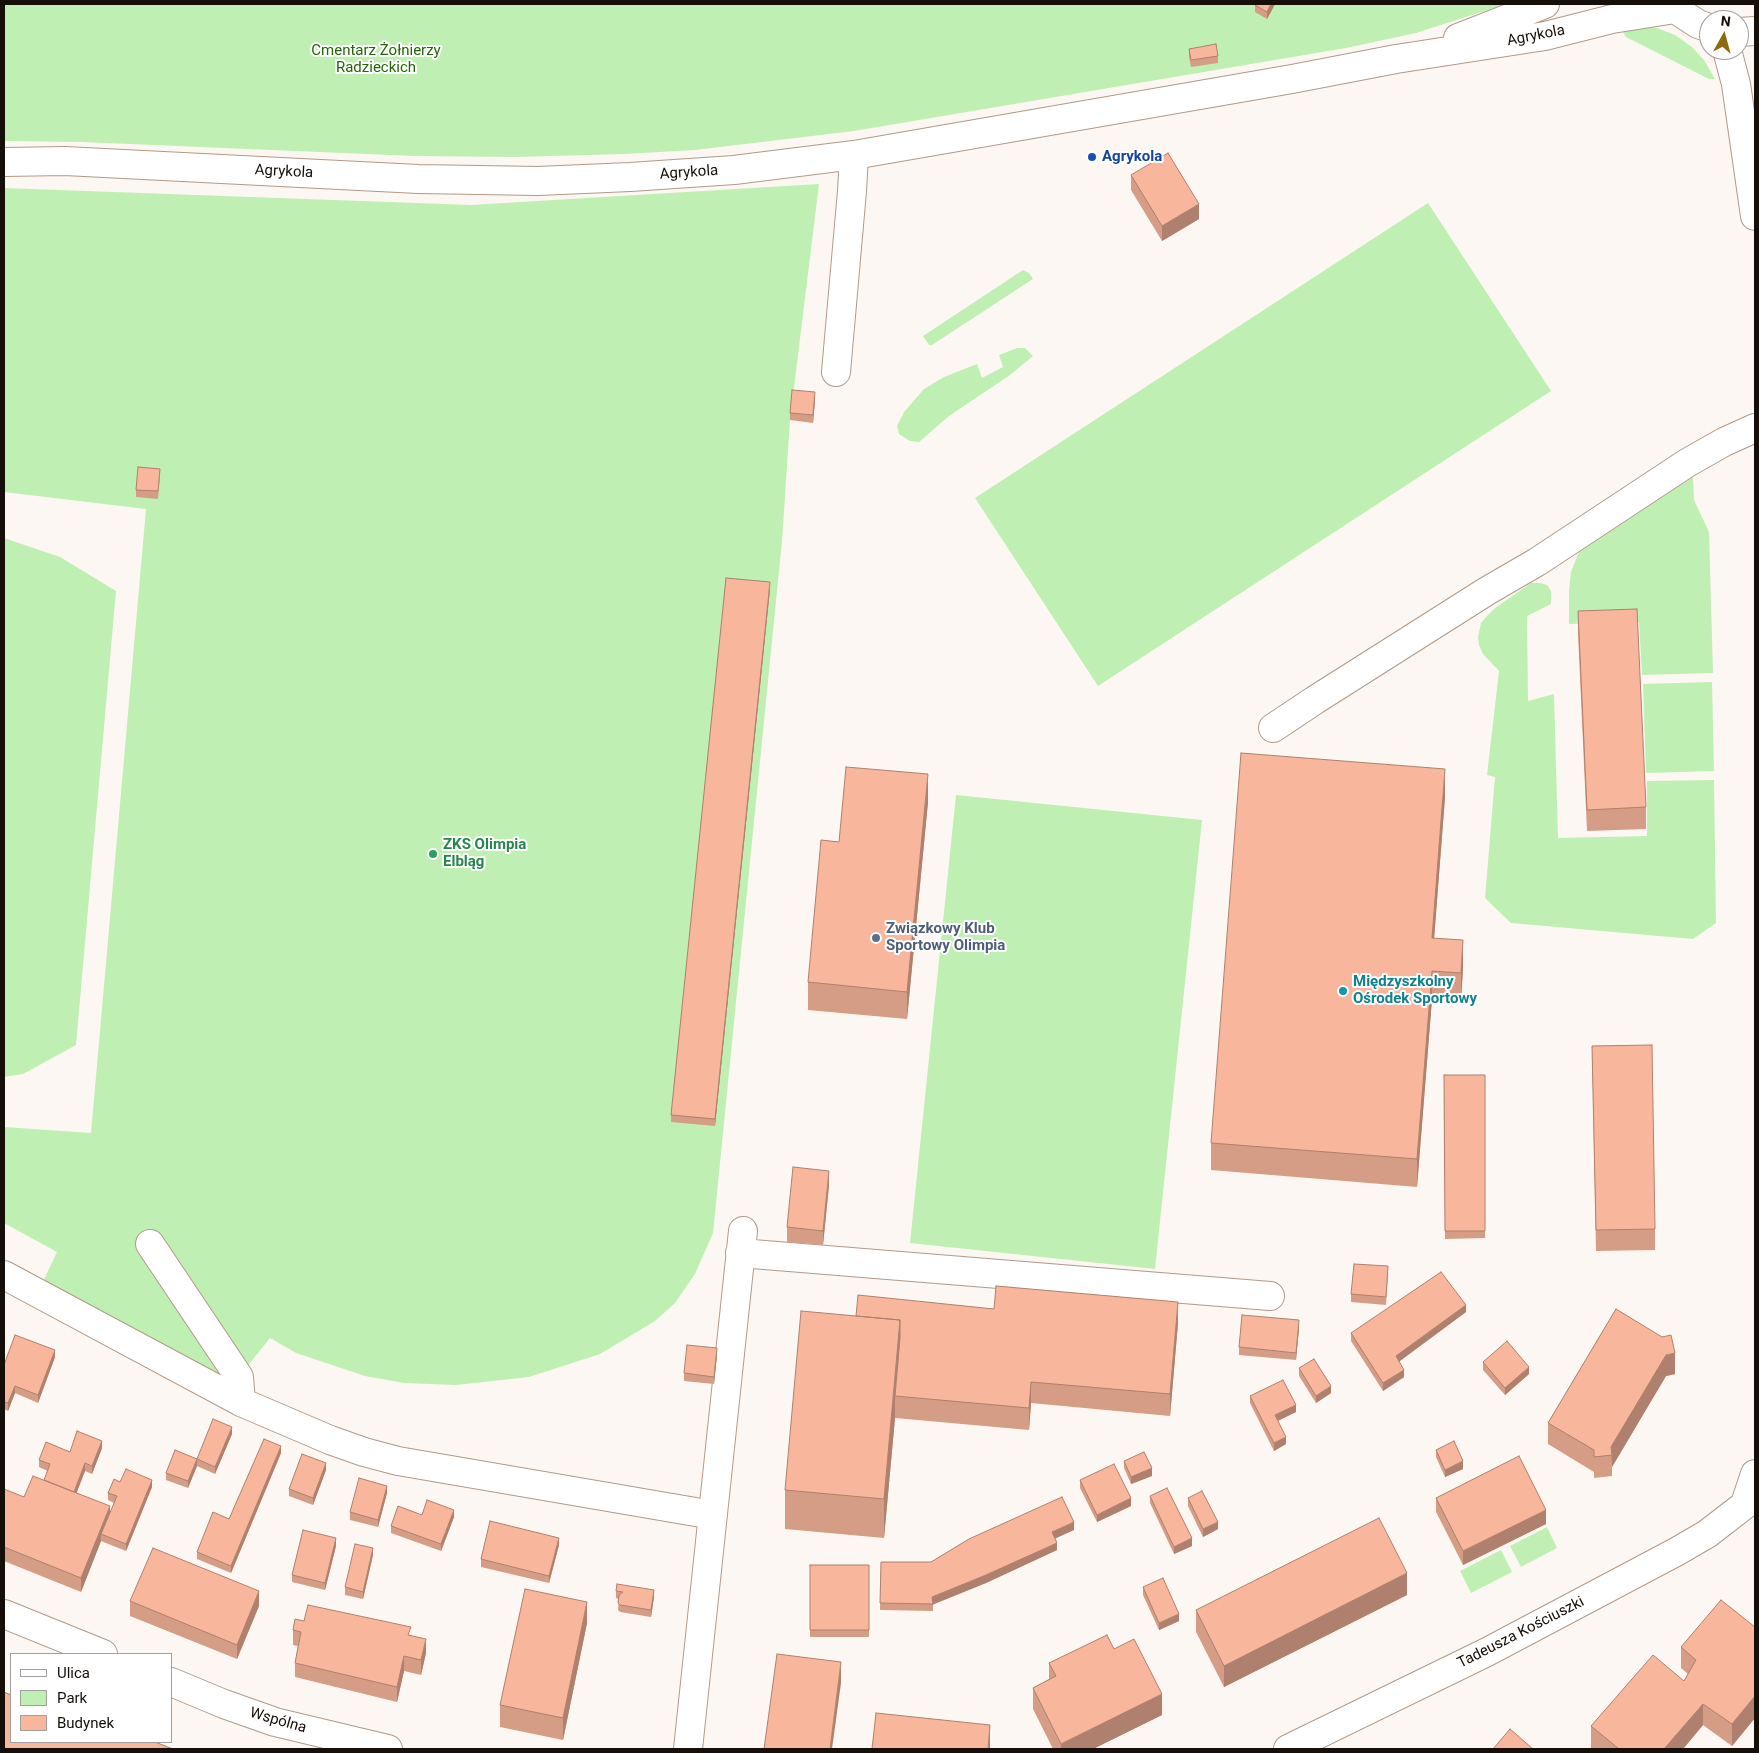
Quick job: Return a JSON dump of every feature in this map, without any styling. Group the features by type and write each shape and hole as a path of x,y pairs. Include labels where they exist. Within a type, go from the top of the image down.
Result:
{"street":[{"name":"Agrykola","path":"1396,60 1478,31 1545,4"},
{"name":"Agrykola","path":"4,162 65,162 418,179 538,181 734,170 854,155 1396,60 1545,36 1612,18 1673,6"},
{"path":"1673,6 1699,24"},
{"path":"1730,60 1736,84 1755,216"},
{"path":"836,372 854,155"},
{"path":"1273,728 1537,562 1688,463 1724,442 1755,428"},
{"path":"688,1749 741,1242 1270,1296"},
{"path":"150,1244 239,1377 241,1402"},
{"path":"4,1274 241,1402 330,1440 364,1452 398,1461 713,1515"},
{"name":"Tadeusza Kościuszki","path":"1288,1749 1487,1652 1707,1534 1750,1501 1755,1474"},
{"path":"4,1614 100,1653"},
{"name":"Wspólna","path":"172,1682 275,1722 388,1749"}],"green space":[{"name":"Cmentarz Żołnierzy Radzieckich","path":"4,4 1506,4 1416,33 1346,48 854,131 695,150 515,157 414,156 82,142 4,141"},
{"path":"1642,27 1657,28 1675,35 1692,47 1699,55 1699,60 1704,60 1715,79 1709,79 1626,37 1623,30"},
{"name":"ZKS Olimpia Elbląg","path":"819,184 790,420 782,541 713,1233 695,1274 675,1303 655,1321 600,1354 529,1377 456,1385 404,1383 365,1376 296,1353 270,1338 239,1377 241,1402 38,1292 57,1252 4,1223 4,1127 91,1133 146,509 4,492 4,188 471,205"},
{"path":"1428,203 1551,391 1098,686 975,498"},
{"path":"1023,270 1029,273 1033,279 932,345 929,345 923,336"},
{"path":"1017,348 1025,348 1033,356 1010,375 949,416 919,442 910,441 899,434 897,426 904,412 924,389 944,377 977,364 982,378 1003,367 999,355"},
{"path":"1693,477 1694,500 1709,532 1713,673 1642,675 1639,622 1569,624 1571,572 1579,552"},
{"path":"4,538 60,557 116,591 76,1045 23,1074 4,1077"},
{"path":"1531,583 1547,585 1551,591 1551,604 1527,616 1528,701 1554,694 1558,838 1647,836 1647,781 1714,780 1716,923 1693,939 1511,923 1485,898 1495,777 1487,775 1499,671 1483,654 1478,637 1481,623 1487,616 1495,608"},
{"path":"1712,682 1714,771 1646,773 1643,684"},
{"path":"956,795 1202,820 1155,1269 910,1243"},
{"path":"1547,1527 1557,1548 1521,1567 1510,1546"},
{"path":"1501,1550 1512,1572 1471,1593 1460,1571"}],"building":[{"path":"1255,4 1271,4 1267,12"},
{"path":"1216,44 1218,56 1191,60 1189,49"},
{"path":"1168,153 1199,204 1162,226 1131,175"},
{"path":"792,390 815,392 813,415 790,413"},
{"path":"138,467 160,469 158,491 136,490"},
{"path":"726,578 770,582 715,1119 671,1115"},
{"path":"1637,609 1646,807 1587,810 1578,611"},
{"name":"Międzyszkolny Ośrodek Sportowy","path":"1241,753 1445,769 1432,938 1463,940 1461,973 1432,971 1417,1159 1211,1143"},
{"path":"846,767 928,774 907,992 808,982 821,840 839,842"},
{"path":"1652,1045 1655,1229 1596,1230 1592,1046"},
{"path":"1444,1075 1485,1075 1485,1231 1445,1231"},
{"path":"793,1167 829,1171 823,1231 787,1227"},
{"path":"1354,1264 1388,1266 1386,1297 1351,1294"},
{"path":"1441,1272 1466,1305 1396,1356 1404,1370 1383,1383 1351,1333"},
{"path":"996,1286 1178,1302 1170,1394 1031,1382 1029,1408 895,1396 900,1320 856,1316 858,1295 994,1309"},
{"path":"1616,1309 1662,1337 1671,1335 1675,1353 1666,1355 1611,1447 1612,1455 1594,1457 1594,1450 1548,1423"},
{"path":"801,1311 900,1320 884,1499 785,1490"},
{"path":"1242,1315 1299,1320 1296,1353 1239,1347"},
{"path":"15,1335 55,1350 38,1395 15,1386 8,1403 4,1402 4,1365"},
{"path":"1507,1341 1529,1367 1505,1388 1483,1362"},
{"path":"687,1345 717,1348 714,1377 684,1373"},
{"path":"1314,1359 1331,1386 1316,1396 1299,1368"},
{"path":"1283,1380 1296,1405 1275,1415 1286,1437 1274,1443 1250,1396"},
{"path":"213,1419 232,1427 215,1467 197,1459"},
{"path":"77,1431 102,1441 92,1466 85,1463 74,1492 44,1480 50,1464 39,1460 46,1442 70,1452"},
{"path":"264,1439 281,1446 231,1566 197,1552 213,1512 229,1519"},
{"path":"1454,1441 1463,1461 1445,1470 1436,1450"},
{"path":"175,1450 197,1459 188,1481 166,1473"},
{"path":"1144,1452 1152,1468 1131,1477 1124,1461"},
{"path":"302,1454 326,1463 313,1498 289,1489"},
{"path":"1519,1456 1546,1510 1463,1551 1436,1498"},
{"path":"1114,1464 1131,1498 1097,1515 1080,1480"},
{"path":"126,1469 152,1480 126,1544 101,1534 117,1496 108,1493 114,1479 120,1482"},
{"path":"33,1476 110,1506 81,1578 4,1547 4,1489 24,1497"},
{"path":"359,1478 387,1486 378,1520 350,1512"},
{"path":"1167,1488 1192,1538 1174,1547 1150,1496"},
{"path":"1202,1491 1218,1522 1203,1529 1188,1498"},
{"path":"1062,1497 1074,1522 1052,1532 1057,1543 932,1597 933,1604 880,1603 881,1562 931,1562 969,1539"},
{"path":"427,1500 454,1510 441,1544 391,1526 398,1506 422,1515"},
{"path":"1379,1518 1407,1573 1224,1666 1196,1610"},
{"path":"490,1521 559,1538 549,1576 481,1559"},
{"path":"303,1530 336,1538 325,1583 292,1575"},
{"path":"355,1544 373,1548 363,1592 345,1587"},
{"path":"153,1548 259,1591 237,1645 130,1601"},
{"path":"810,1565 869,1565 869,1630 810,1630"},
{"path":"1163,1578 1179,1614 1159,1623 1143,1587"},
{"path":"617,1584 654,1590 651,1610 620,1605 618,1603 619,1595 623,1592 616,1591"},
{"path":"525,1589 587,1602 563,1718 500,1705"},
{"path":"1721,1600 1755,1627 1755,1696 1732,1724 1703,1704 1664,1749 1619,1749 1591,1726 1653,1655 1684,1681 1696,1660 1681,1647"},
{"path":"308,1605 411,1627 408,1635 426,1639 421,1660 404,1656 397,1687 295,1663 301,1632 293,1630 295,1619 304,1621"},
{"path":"1107,1635 1114,1649 1134,1639 1162,1694 1061,1744 1033,1688 1056,1676 1049,1663"},
{"path":"777,1654 841,1662 830,1749 764,1749"},
{"path":"4,1692 10,1695 10,1743 158,1743 173,1749 4,1749"},
{"path":"876,1713 990,1725 988,1749 872,1749"},
{"path":"1510,1729 1533,1749 1493,1749"}],"place":[{"name":"Agrykola","path":"1092,157"},
{"name":"ZKS Olimpia Elbląg","path":"433,854"},
{"name":"Związkowy Klub Sportowy Olimpia","path":"876,938"},
{"name":"Międzyszkolny Ośrodek Sportowy","path":"1343,991"}]}
